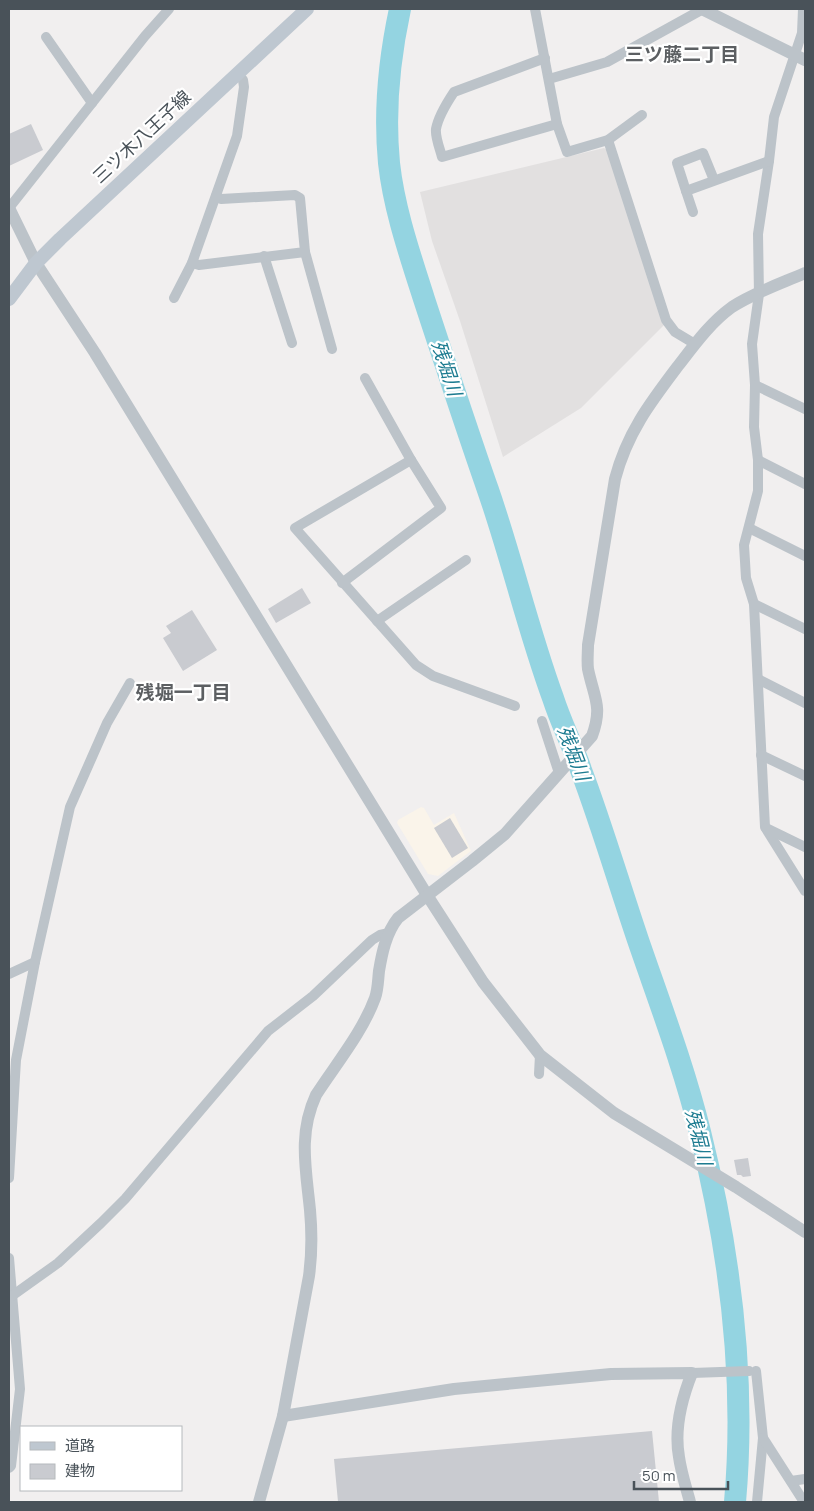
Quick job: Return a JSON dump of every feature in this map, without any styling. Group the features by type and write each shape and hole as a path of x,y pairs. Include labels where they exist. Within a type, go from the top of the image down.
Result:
{"main road":[{"name":"三ツ木八王子線","path":"9,299 36,263 307,9"}],"street":[{"path":"169,9 145,36 9,208 36,263 95,353 427,895 483,982 540,1055 614,1113 736,1187 805,1232"},
{"path":"535,9 558,124 567,152 608,140 642,115"},
{"path":"549,80 607,62 703,9 800,58"},
{"path":"803,9 800,58 774,117 758,234 759,294 752,344 758,491 744,545 746,578 754,604 765,827 805,891"},
{"path":"46,37 92,103"},
{"path":"545,58 454,92 447,102 436,129 437,137 442,157 558,124"},
{"path":"174,298 192,263 237,136 244,87 243,80 238,74"},
{"path":"608,140 666,320 675,332 695,344"},
{"path":"693,212 677,163 703,154 714,180"},
{"path":"686,191 769,161"},
{"path":"216,196 221,199 295,196 300,198 305,252 332,349"},
{"path":"192,263 199,265 305,252"},
{"path":"264,256 292,343"},
{"path":"259,1502 283,1416 311,1257 310,1212 304,1152 306,1126 316,1095 368,1016 377,994 381,960 389,932 398,918 505,834 589,741 597,722 598,704 588,670 588,645 615,479 628,442 646,408 695,344 718,318 734,306 805,273"},
{"path":"342,583 441,508 411,460 365,378"},
{"path":"755,385 805,409"},
{"path":"411,460 295,528 376,621 423,671 515,706"},
{"path":"758,460 805,484"},
{"path":"749,528 805,556"},
{"path":"376,621 466,560"},
{"path":"754,604 805,629"},
{"path":"758,679 805,703"},
{"path":"9,1178 12,1060 70,807 107,723 130,683"},
{"path":"542,721 560,772"},
{"path":"762,755 805,776"},
{"path":"765,827 805,847"},
{"path":"11,1297 58,1263 125,1199 268,1031 313,996 372,940 389,932"},
{"path":"9,974 35,962"},
{"path":"540,1055 540,1074"},
{"path":"9,1258 20,1389 11,1466 9,1468"},
{"path":"283,1416 454,1389 610,1374 753,1371 762,1438 757,1502"},
{"path":"690,1502 678,1456 678,1433 685,1391 692,1373"},
{"path":"762,1438 804,1502"},
{"path":"791,1481 805,1479"}],"shaded area":[{"path":"604,148 607,150 664,325 581,408 503,457 460,321 432,241 420,192"},
{"path":"421,807 424,808 434,825 454,813 471,851 438,876 428,874 397,823 398,820"}],"building":[{"path":"31,124 43,150 9,166 9,134"},
{"path":"302,588 311,603 276,623 268,609"},
{"path":"192,610 217,650 183,671 163,638 171,633 166,626"},
{"path":"450,818 468,848 452,858 434,828"},
{"path":"748,1158 751,1176 743,1177 737,1175 734,1160"},
{"path":"652,1431 659,1502 338,1502 334,1459"}],"waterway":[{"name":"残堀川","path":"400,9 390,66 387,124 391,180 403,232 497,516 544,672 589,791 679,1060 694,1108 711,1177 727,1269 737,1363 738,1456 735,1502"}],"district":[{"name":"三ツ藤二丁目","path":"682,54"},
{"name":"残堀一丁目","path":"183,692"}]}
